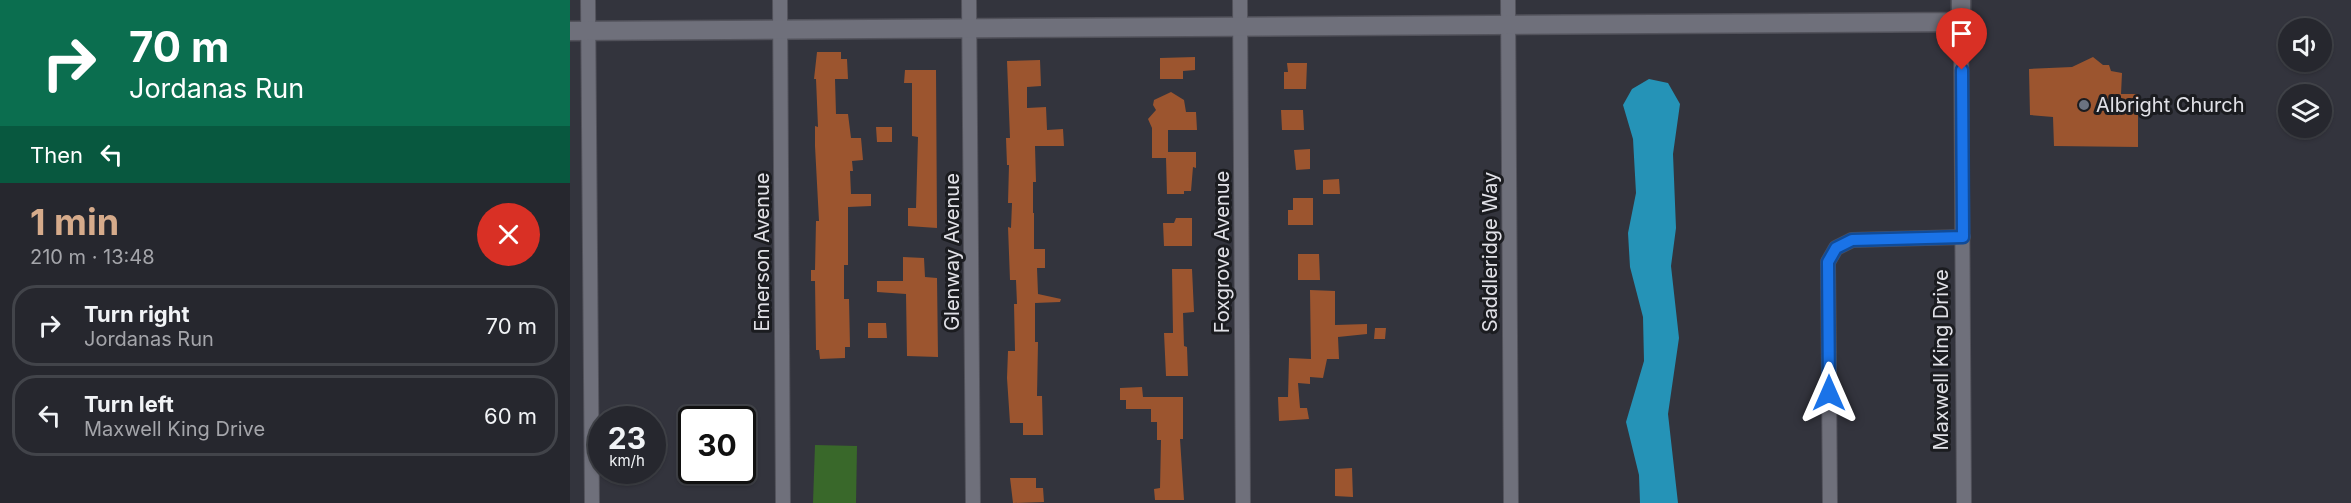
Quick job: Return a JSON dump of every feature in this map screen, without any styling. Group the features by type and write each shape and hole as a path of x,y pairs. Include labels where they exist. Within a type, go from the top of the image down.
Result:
{"street":[{"path":"588,0 592,503"},
{"name":"Emerson Avenue","path":"780,0 783,503"},
{"name":"Glenway Avenue","path":"969,0 973,503"},
{"name":"Foxgrove Avenue","path":"1240,0 1244,503"},
{"name":"Saddleridge Way","path":"1508,0 1511,503"},
{"name":"Maxwell King Drive","path":"1961,0 1964,503"},
{"path":"570,31 1961,22"},
{"path":"1830,503 1828,262 1836,248 1852,240 1963,237"}],"green space":[{"path":"815,445 857,446 856,503 813,503"}],"water":[{"path":"1649,79 1668,83 1680,104 1673,154 1676,228 1671,266 1679,338 1668,414 1678,503 1640,503 1639,475 1626,422 1644,361 1643,317 1630,267 1628,233 1636,193 1633,139 1623,105 1632,89"}],"building":[{"path":"817,52 841,52 841,59 847,59 848,79 835,79 836,114 848,114 851,138 861,138 863,160 852,161 851,194 871,194 871,206 848,207 848,265 844,265 844,299 849,299 850,347 845,347 845,358 820,359 819,350 816,350 815,281 811,281 811,270 815,270 816,221 819,221 815,146 815,126 818,127 816,79 814,79"},
{"path":"1195,57 1195,70 1183,71 1183,79 1160,79 1160,58"},
{"name":"Albright Church","path":"2093,57 2103,65 2109,65 2111,71 2122,73 2121,94 2138,94 2138,147 2054,146 2053,117 2030,115 2029,69 2072,67"},
{"path":"1040,60 1041,86 1027,87 1027,108 1046,107 1047,130 1063,129 1064,146 1035,146 1034,249 1045,249 1045,268 1037,268 1038,294 1061,299 1060,302 1035,303 1035,342 1038,342 1037,396 1042,396 1043,435 1023,435 1023,423 1010,423 1007,378 1008,351 1015,351 1014,304 1017,304 1016,280 1010,280 1008,227 1011,228 1012,203 1008,203 1009,165 1007,165 1006,138 1010,138 1007,61"},
{"path":"1287,63 1307,63 1306,89 1284,89 1284,72 1288,72"},
{"path":"905,70 936,70 937,228 908,226 908,208 916,208 918,137 912,136 912,83 904,83"},
{"path":"1171,92 1184,100 1186,112 1196,112 1197,130 1168,130 1168,152 1196,152 1196,168 1193,167 1191,191 1184,191 1184,194 1167,194 1166,158 1152,158 1152,128 1148,119 1156,110 1153,105 1154,100"},
{"path":"1281,110 1303,110 1304,130 1282,130"},
{"path":"876,127 892,127 892,142 877,142"},
{"path":"1310,149 1310,169 1296,170 1294,150"},
{"path":"1339,179 1340,194 1323,194 1323,180"},
{"path":"1293,198 1313,198 1313,225 1288,225 1288,210 1293,210"},
{"path":"1176,218 1192,218 1192,246 1164,246 1163,223 1174,223"},
{"path":"1298,254 1319,254 1320,280 1298,280"},
{"path":"903,257 924,258 925,277 937,278 938,357 907,356 906,294 877,292 877,281 903,281"},
{"path":"1172,269 1192,269 1194,312 1183,313 1188,376 1166,376 1164,333 1173,333"},
{"path":"1310,290 1335,291 1335,325 1367,324 1367,334 1338,337 1339,359 1327,359 1323,378 1310,377 1310,384 1298,383 1300,408 1307,408 1309,419 1279,421 1278,397 1288,397 1289,358 1311,359"},
{"path":"868,323 886,323 887,338 868,338"},
{"path":"1375,328 1386,328 1385,339 1374,339"},
{"path":"1142,387 1143,397 1183,397 1183,439 1180,439 1184,500 1155,500 1154,489 1160,488 1161,440 1157,440 1157,422 1151,422 1151,409 1126,409 1126,400 1120,400 1120,388"},
{"path":"1352,468 1353,497 1335,496 1335,469"},
{"path":"1010,478 1036,478 1036,488 1043,488 1044,502 1013,503"}],"place":[{"name":"Albright Church","path":"2084,105"}],"route":[{"path":"1829,393 1828,262 1836,248 1852,240 1963,237 1962,70"}]}
